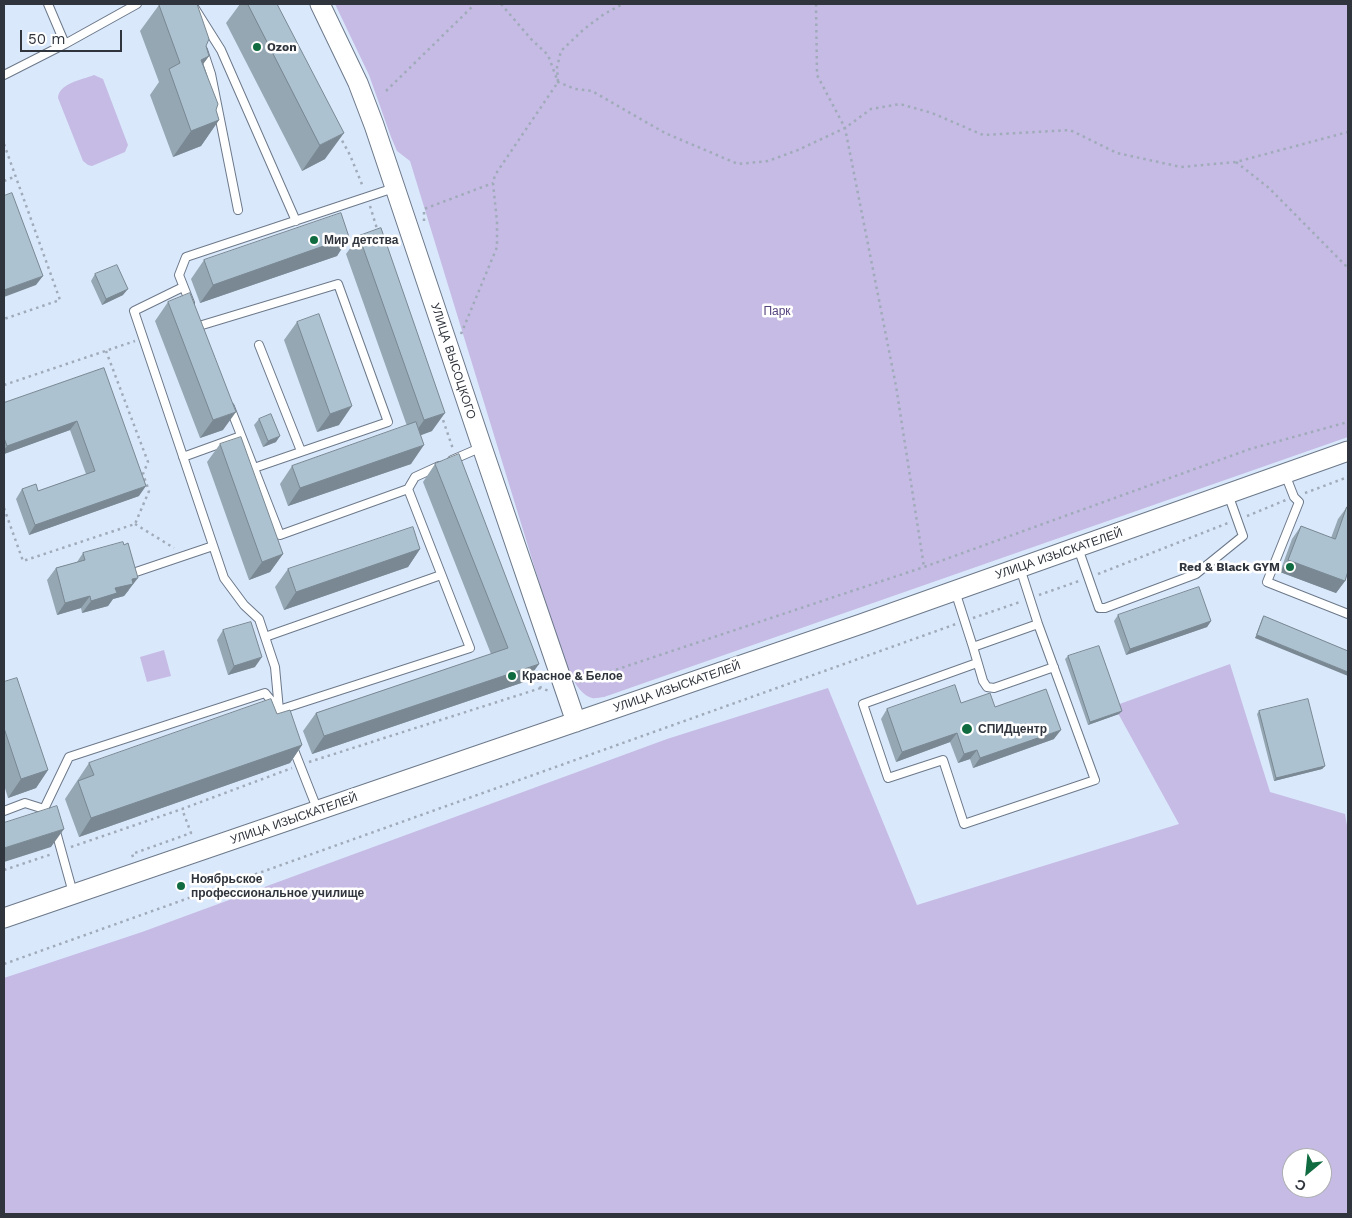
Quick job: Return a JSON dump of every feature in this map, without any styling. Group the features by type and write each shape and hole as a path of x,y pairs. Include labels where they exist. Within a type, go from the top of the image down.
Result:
{"street":[{"name":"УЛИЦА ВЫСОЦКОГО","path":"320,4 358,83 396,188 576,722"},
{"name":"УЛИЦА ИЗЫСКАТЕЛЕЙ","path":"4,918 955,591 1348,451"}],"lane":[{"path":"48,4 66,44"},
{"path":"4,75 66,44 137,4"},
{"path":"185,4 192,21"},
{"path":"192,4 221,50 296,221"},
{"path":"198,39 212,74 238,210"},
{"path":"203,336 179,275 186,257 396,188"},
{"path":"196,318 338,284 388,422 254,468"},
{"path":"183,287 134,311 224,578 244,605 259,619 275,667 279,710 282,719"},
{"path":"259,345 301,451"},
{"path":"227,399 280,535 408,489 415,478 482,447"},
{"path":"183,456 241,436"},
{"path":"1285,474 1294,497 1299,502 1268,582 1348,614"},
{"path":"279,710 470,648 408,489"},
{"path":"1078,548 1099,608 1105,608 1196,574 1243,536 1228,494"},
{"path":"133,573 213,546"},
{"path":"977,662 863,704 888,778 943,760 964,824 1095,780 1038,624 1020,568"},
{"path":"265,637 441,575"},
{"path":"955,591 983,681 987,686 994,688 1054,667"},
{"path":"973,646 1038,624"},
{"path":"73,894 49,815 69,757 265,693 279,710"},
{"path":"289,737 318,811"},
{"path":"4,811 25,803 49,815"}],"path":[{"path":"386,91 475,4"},
{"path":"501,4 531,40 548,55 558,82 575,89 592,91 665,133 738,164 768,161 798,150 845,128 871,109 900,104 932,113 983,135 1070,130 1117,153 1181,167 1236,162 1348,132"},
{"path":"459,340 497,246 493,182 495,174 558,82 557,67 561,52 583,30 604,14 623,4"},
{"path":"816,4 817,75 845,128 896,386 924,567"},
{"path":"337,131 350,155 380,238"},
{"path":"4,144 60,300 4,319"},
{"path":"1236,162 1269,188 1348,268"},
{"path":"4,181 16,176"},
{"path":"424,223 424,209 493,182"},
{"path":"4,385 144,338"},
{"path":"106,351 148,462 143,474 148,491 135,524"},
{"path":"440,413 456,459"},
{"path":"4,870 182,809 300,765 541,688 553,692 924,567 1250,450 1348,422"},
{"path":"4,964 1088,578 1348,477"},
{"path":"4,508 23,560 135,524 185,555"},
{"path":"531,660 541,688"},
{"path":"138,873 132,854 191,833 182,809"}],"green space":[{"name":"Парк","path":"335,4 1348,4 1348,437 604,697 592,698 580,690 575,683 558,644 410,161 397,151 369,75"},
{"path":"94,75 103,79 128,145 125,152 92,166 83,161 58,98 59,93 67,85"},
{"path":"164,650 171,676 147,682 140,657"},
{"path":"1230,664 1270,792 1345,814 1348,831 1348,1214 4,1214 4,978 142,932 667,739 828,688 917,905 1179,824 1114,706"}],"building":[{"path":"197,4 209,39 206,46 209,56 201,60 218,104 216,110 219,120 191,131 169,69 180,63 159,5"},
{"path":"248,4 277,4 344,133 320,145"},
{"path":"12,193 43,276 4,290 4,196"},
{"path":"341,213 349,237 213,285 204,260"},
{"path":"381,228 445,413 424,420 359,236"},
{"path":"117,265 128,289 106,299 95,274"},
{"path":"190,293 236,412 213,420 168,302"},
{"path":"319,314 352,406 330,414 297,322"},
{"path":"104,368 146,486 35,525 22,489 36,484 38,491 95,471 77,421 7,446 4,438 4,403"},
{"path":"271,414 280,436 268,441 259,419"},
{"path":"416,422 424,445 300,488 292,466"},
{"path":"241,437 283,554 262,562 220,444"},
{"path":"459,454 539,664 324,736 316,713 508,648 435,464"},
{"path":"1347,507 1348,571 1345,581 1288,560 1301,526 1335,539"},
{"path":"413,527 420,549 296,592 288,569"},
{"path":"123,542 124,545 128,543 138,578 132,579 133,584 115,588 117,593 91,601 90,596 65,603 56,568 85,560 83,553"},
{"path":"1199,587 1211,621 1130,649 1118,615"},
{"path":"1264,616 1348,651 1348,672 1257,635"},
{"path":"251,622 262,657 234,666 223,630"},
{"path":"1099,646 1122,711 1090,722 1068,656"},
{"path":"17,678 48,770 21,779 4,728 4,682"},
{"name":"СПИДцентр","path":"955,685 961,703 990,693 995,707 1046,689 1061,730 980,758 977,750 964,754 957,733 902,752 887,709"},
{"path":"271,699 277,714 290,710 302,745 91,818 78,781 94,775 89,763"},
{"path":"1308,699 1325,766 1276,778 1259,711"},
{"path":"57,806 64,829 4,848 4,823"}],"place":[{"name":"Ozon","path":"257,47"},
{"name":"Мир детства","path":"314,240"},
{"name":"Red & Black GYM","path":"1290,567"},
{"name":"Красное & Белое","path":"512,676"},
{"name":"СПИДцентр","path":"967,729"},
{"name":"Ноябрьское профессиональное училище","path":"181,886"}]}
